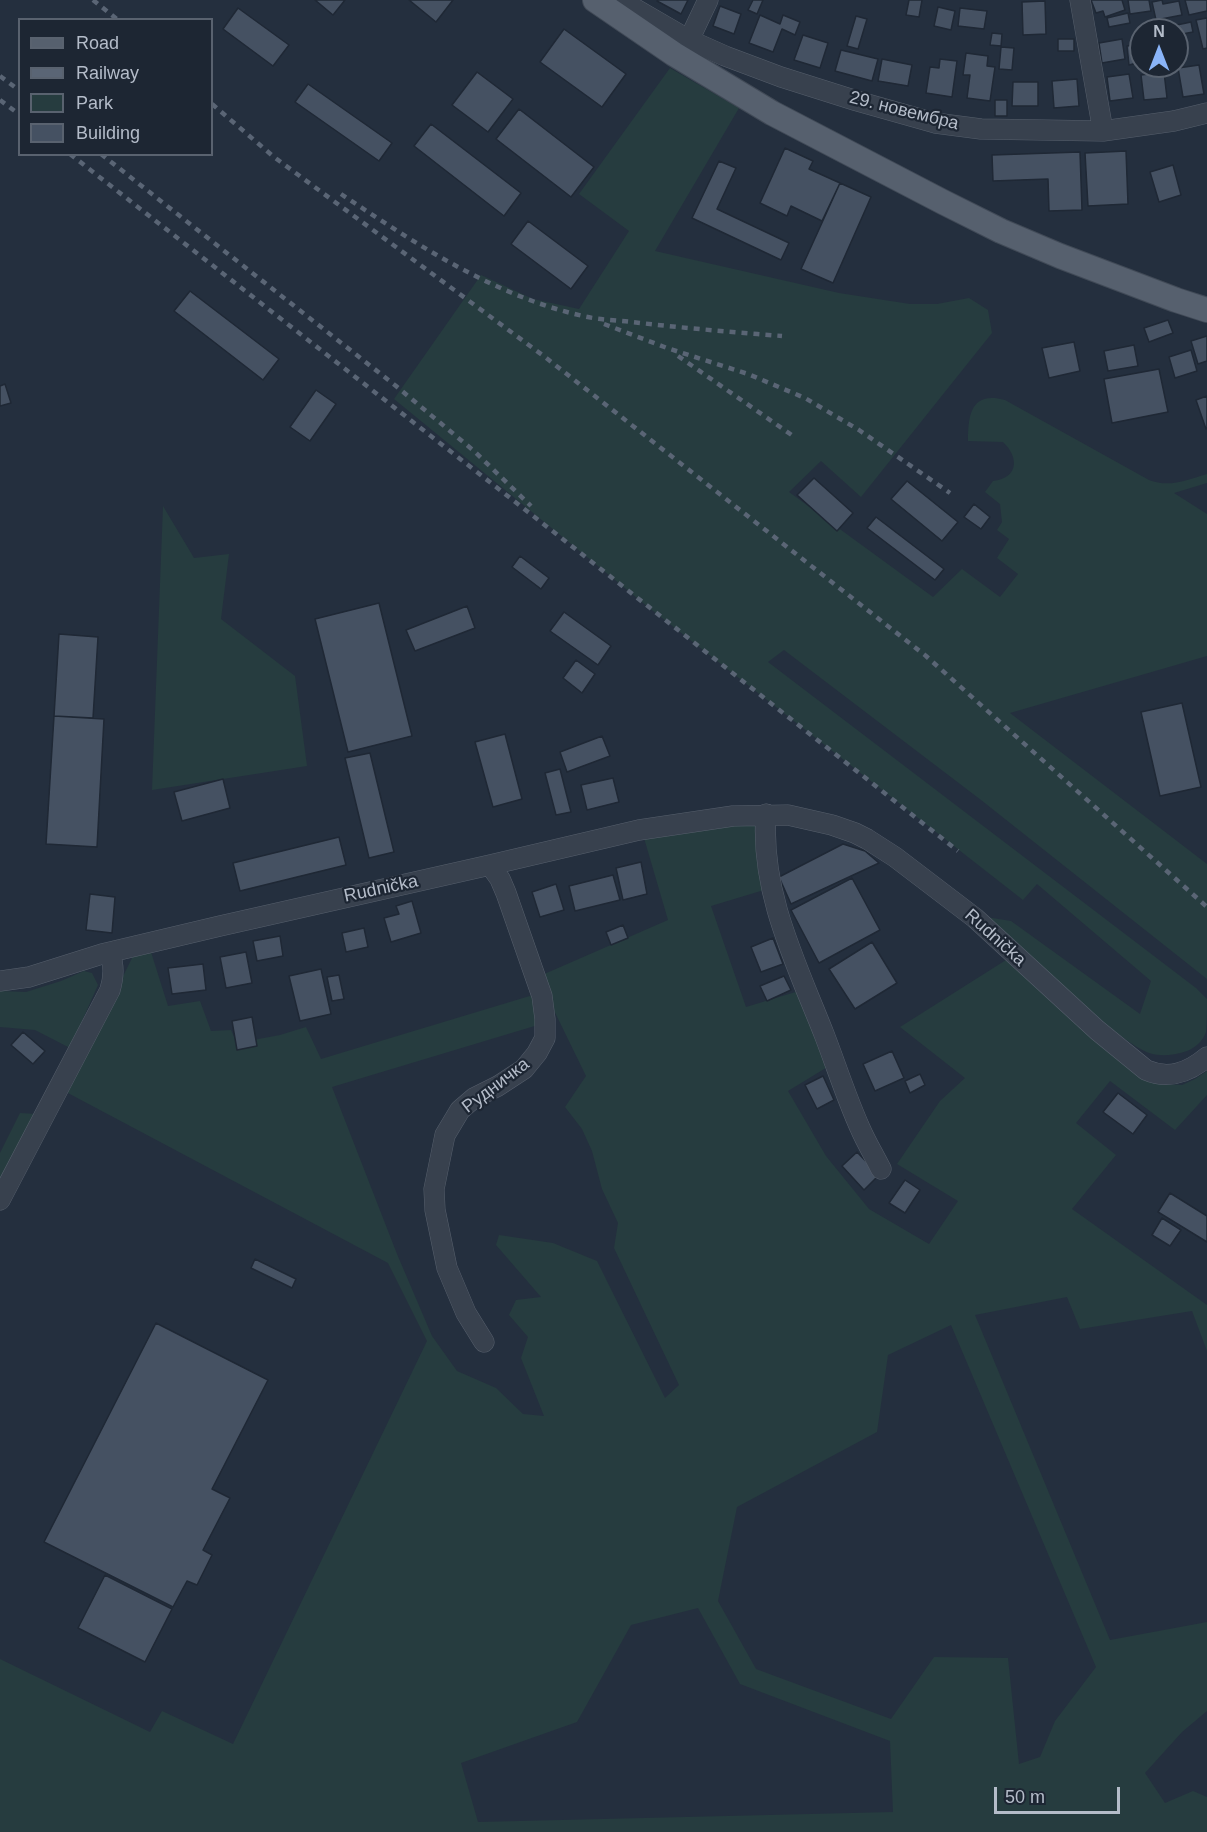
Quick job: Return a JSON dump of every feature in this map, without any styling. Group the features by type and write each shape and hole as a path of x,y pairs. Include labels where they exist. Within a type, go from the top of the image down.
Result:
{"main road":[{"path":"595,0 682,47 772,113 1001,231 1081,264 1207,310"}],"street":[{"name":"29. новембра","path":"620,0 682,47 725,56 781,77 935,123 981,129 1103,130 1174,121 1207,113"},
{"path":"682,47 708,0"},
{"path":"1080,0 1103,130"},
{"path":"766,814 764,837 767,868 783,932 860,1128 881,1169"},
{"name":"Rudnička","path":"0,981 29,977 110,952 304,906 639,830 733,816 766,814 797,816 832,825 867,839 895,857 975,918 1097,1030 1146,1070 1170,1075 1190,1069 1207,1057"},
{"name":"Рудничка","path":"484,1342 466,1313 447,1268 435,1210 434,1190 445,1135 460,1110 474,1098 524,1069 545,1038 542,996 506,893 490,865"},
{"path":"0,1200 110,990 114,977 110,952"}],"green space":[{"path":"670,68 739,108 655,251 839,293 910,304 937,304 969,298 988,310 992,333 861,497 821,461 789,492 933,597 962,569 1000,597 1018,574 997,558 1009,539 997,530 1002,522 1000,504 985,492 993,481 1008,476 1014,466 1014,460 1003,442 968,441 971,413 979,402 994,398 1005,400 1149,480 1171,483 1207,474 1207,483 1174,493 1207,514 1207,656 1010,713 1207,864 1207,979 981,800 784,650 768,662 1196,988 1207,999 1206,1032 1201,1041 1190,1050 1156,1055 1140,1049 1114,1031 980,916 1011,921 1140,1014 1151,981 1037,884 1023,900 648,607 394,399 481,275 533,299 579,309 629,231 579,194"},
{"path":"163,506 194,558 229,554 221,619 295,676 307,766 152,790"},
{"path":"722,824 771,824 774,887 711,906 746,1007 799,991 829,1066 788,1091 826,1156 869,1209 929,1244 958,1201 897,1164 940,1101 965,1078 900,1027 1006,960 1109,1051 1164,1084 1182,1085 1207,1071 1207,1095 1175,1130 1110,1081 1076,1123 1116,1155 1072,1209 1207,1305 1207,1351 1192,1311 1080,1329 1067,1297 975,1315 1110,1640 1207,1622 1207,1711 1182,1732 1145,1773 1165,1803 1193,1791 1207,1797 1207,1832 0,1832 0,1659 150,1732 162,1711 233,1744 427,1341 388,1263 66,1092 133,956 151,952 168,1006 200,1001 211,1031 231,1030 237,1043 280,1035 306,1027 321,1059 533,995 538,1025 332,1087 397,1254 432,1336 457,1371 496,1388 523,1414 544,1416 521,1358 528,1337 509,1315 516,1300 541,1297 496,1245 499,1235 553,1243 597,1261 665,1398 679,1385 614,1248 618,1223 602,1189 592,1151 582,1129 565,1107 586,1076 545,992 542,975 668,920 644,838","holes":["951,1325 1096,1667 1055,1721 1040,1757 1019,1764 1008,1658 934,1657 891,1719 756,1669 718,1601 737,1507 877,1432 888,1355","698,1608 740,1684 890,1741 893,1812 478,1822 461,1763 577,1722 631,1625"]},
{"path":"84,971 92,973 98,985 70,1048 35,1030 0,1027 0,991 26,992"},
{"path":"20,1113 36,1114 0,1183 0,1153"}],"building":[{"path":"315,0 345,0 333,15"},
{"path":"409,0 453,0 436,22"},
{"path":"658,0 688,0 681,14"},
{"path":"753,0 763,0 757,14 748,10"},
{"path":"909,0 922,0 919,17 906,15"},
{"path":"1091,0 1122,0 1125,10 1105,17 1103,11 1096,13"},
{"path":"1128,0 1149,0 1151,11 1130,14"},
{"path":"1162,0 1163,4 1179,1 1182,15 1156,18 1152,2"},
{"path":"1185,0 1207,0 1207,11 1189,15"},
{"path":"1045,1 1046,34 1023,35 1022,2"},
{"path":"720,6 741,14 734,34 713,26"},
{"path":"938,7 955,11 951,30 934,26"},
{"path":"238,8 289,45 273,66 223,29"},
{"path":"960,8 987,11 984,29 958,26"},
{"path":"1128,13 1129,23 1109,27 1107,18"},
{"path":"760,15 780,24 783,15 800,22 795,35 782,29 773,52 749,43"},
{"path":"856,16 867,19 858,49 847,46"},
{"path":"1207,18 1207,48 1203,49 1196,20"},
{"path":"1189,22 1191,22 1193,32 1189,33"},
{"path":"564,29 626,74 602,107 540,62"},
{"path":"992,33 1002,34 1001,46 990,45"},
{"path":"803,35 828,43 820,68 794,60"},
{"path":"1058,39 1074,39 1074,51 1058,51"},
{"path":"1122,39 1125,59 1102,63 1099,43"},
{"path":"1001,47 1014,48 1012,70 999,69"},
{"path":"841,50 878,59 872,81 835,71"},
{"path":"966,53 988,56 987,66 995,67 990,101 967,98 970,75 963,75"},
{"path":"882,59 912,65 908,86 878,81"},
{"path":"940,59 957,61 952,97 926,93 930,67 939,68"},
{"path":"1199,65 1204,94 1183,97 1180,78 1189,78 1189,66"},
{"path":"477,72 513,99 488,132 452,105"},
{"path":"1129,74 1133,98 1110,101 1107,77"},
{"path":"1141,78 1165,78 1167,98 1144,100"},
{"path":"1077,79 1079,106 1054,108 1052,81"},
{"path":"1013,82 1038,82 1038,106 1012,106"},
{"path":"308,84 392,143 379,161 295,102"},
{"path":"995,100 1007,100 1007,116 995,116"},
{"path":"519,109 594,167 571,197 496,139"},
{"path":"431,124 521,193 504,216 414,146"},
{"path":"785,148 813,161 809,169 840,183 822,221 791,206 787,216 760,203"},
{"path":"1126,151 1128,204 1088,206 1085,153"},
{"path":"1080,152 1082,210 1049,211 1048,179 993,181 992,155"},
{"path":"719,161 736,168 717,209 789,243 781,260 692,218"},
{"path":"1173,165 1181,195 1159,202 1150,172"},
{"path":"840,183 871,197 833,283 801,269"},
{"path":"528,221 588,266 571,289 511,244"},
{"path":"190,291 279,359 263,380 174,311"},
{"path":"1168,320 1173,333 1149,342 1144,328"},
{"path":"1207,336 1207,361 1198,364 1191,341"},
{"path":"1074,342 1080,371 1049,378 1042,348"},
{"path":"1134,345 1138,366 1108,371 1104,351"},
{"path":"1191,350 1197,371 1175,378 1169,357"},
{"path":"1159,369 1168,412 1112,423 1104,379"},
{"path":"5,384 11,403 0,406 0,386"},
{"path":"316,390 336,404 310,441 290,427"},
{"path":"1207,396 1207,428 1206,429 1196,400"},
{"path":"814,478 853,513 837,531 797,495"},
{"path":"907,481 958,522 942,541 891,499"},
{"path":"974,504 990,517 981,529 964,517"},
{"path":"876,517 944,569 935,580 867,528"},
{"path":"520,556 549,578 541,589 512,567"},
{"path":"379,603 412,736 348,752 315,619"},
{"path":"467,606 475,628 415,651 406,630"},
{"path":"564,612 611,646 598,665 550,631"},
{"path":"59,634 98,637 93,718 54,716"},
{"path":"576,660 595,674 582,693 563,678"},
{"path":"1182,703 1201,787 1160,796 1141,712"},
{"path":"54,716 104,719 97,847 46,844"},
{"path":"505,734 522,799 493,807 475,742"},
{"path":"602,736 610,756 567,772 560,752"},
{"path":"370,753 394,852 369,858 345,758"},
{"path":"560,769 571,812 556,815 545,773"},
{"path":"613,778 619,802 587,810 581,785"},
{"path":"223,779 230,808 182,821 174,792"},
{"path":"339,837 346,865 240,891 233,863"},
{"path":"843,844 865,851 879,863 791,904 779,877"},
{"path":"641,862 647,894 623,900 616,868"},
{"path":"613,875 620,900 575,911 569,886"},
{"path":"852,878 880,930 819,963 791,910"},
{"path":"556,884 564,910 540,917 532,892"},
{"path":"90,894 115,897 112,933 86,930"},
{"path":"412,901 421,933 391,942 384,918 399,914 396,906"},
{"path":"623,925 628,938 611,945 606,932"},
{"path":"364,928 368,947 346,952 342,933"},
{"path":"280,936 283,956 257,961 253,941"},
{"path":"773,938 783,964 761,972 751,947"},
{"path":"872,942 897,983 855,1009 829,969"},
{"path":"246,952 252,983 226,988 220,957"},
{"path":"203,964 206,990 172,994 168,968"},
{"path":"321,969 331,1014 300,1021 289,976"},
{"path":"339,975 344,999 332,1001 327,977"},
{"path":"784,976 791,990 767,1001 760,986"},
{"path":"252,1017 257,1046 237,1050 232,1021"},
{"path":"23,1032 45,1051 33,1064 11,1045"},
{"path":"892,1051 904,1078 875,1091 863,1064"},
{"path":"920,1074 925,1085 910,1093 905,1081"},
{"path":"823,1076 834,1100 817,1109 805,1085"},
{"path":"1118,1093 1147,1115 1133,1134 1103,1112"},
{"path":"857,1152 879,1175 864,1190 842,1166"},
{"path":"905,1180 920,1190 905,1213 889,1203"},
{"path":"1170,1193 1207,1216 1207,1242 1158,1212"},
{"path":"1162,1218 1181,1230 1170,1246 1152,1235"},
{"path":"255,1259 296,1279 292,1288 251,1268"},
{"path":"156,1323 268,1380 212,1489 230,1498 203,1550 212,1555 197,1585 187,1581 173,1607 44,1542"},
{"path":"105,1575 172,1609 145,1662 78,1628"}],"railway":[{"path":"93,0 116,18"},
{"path":"0,76 18,90"},
{"path":"0,100 18,114"},
{"path":"213,105 274,157 545,357 926,656 1207,907"},
{"path":"73,156 958,851"},
{"path":"104,156 396,386 474,451 531,506"},
{"path":"341,194 457,266 518,296 550,307 601,319 782,336"},
{"path":"604,324 667,348 748,374 805,398 859,430 950,493"},
{"path":"678,356 796,438"}]}
